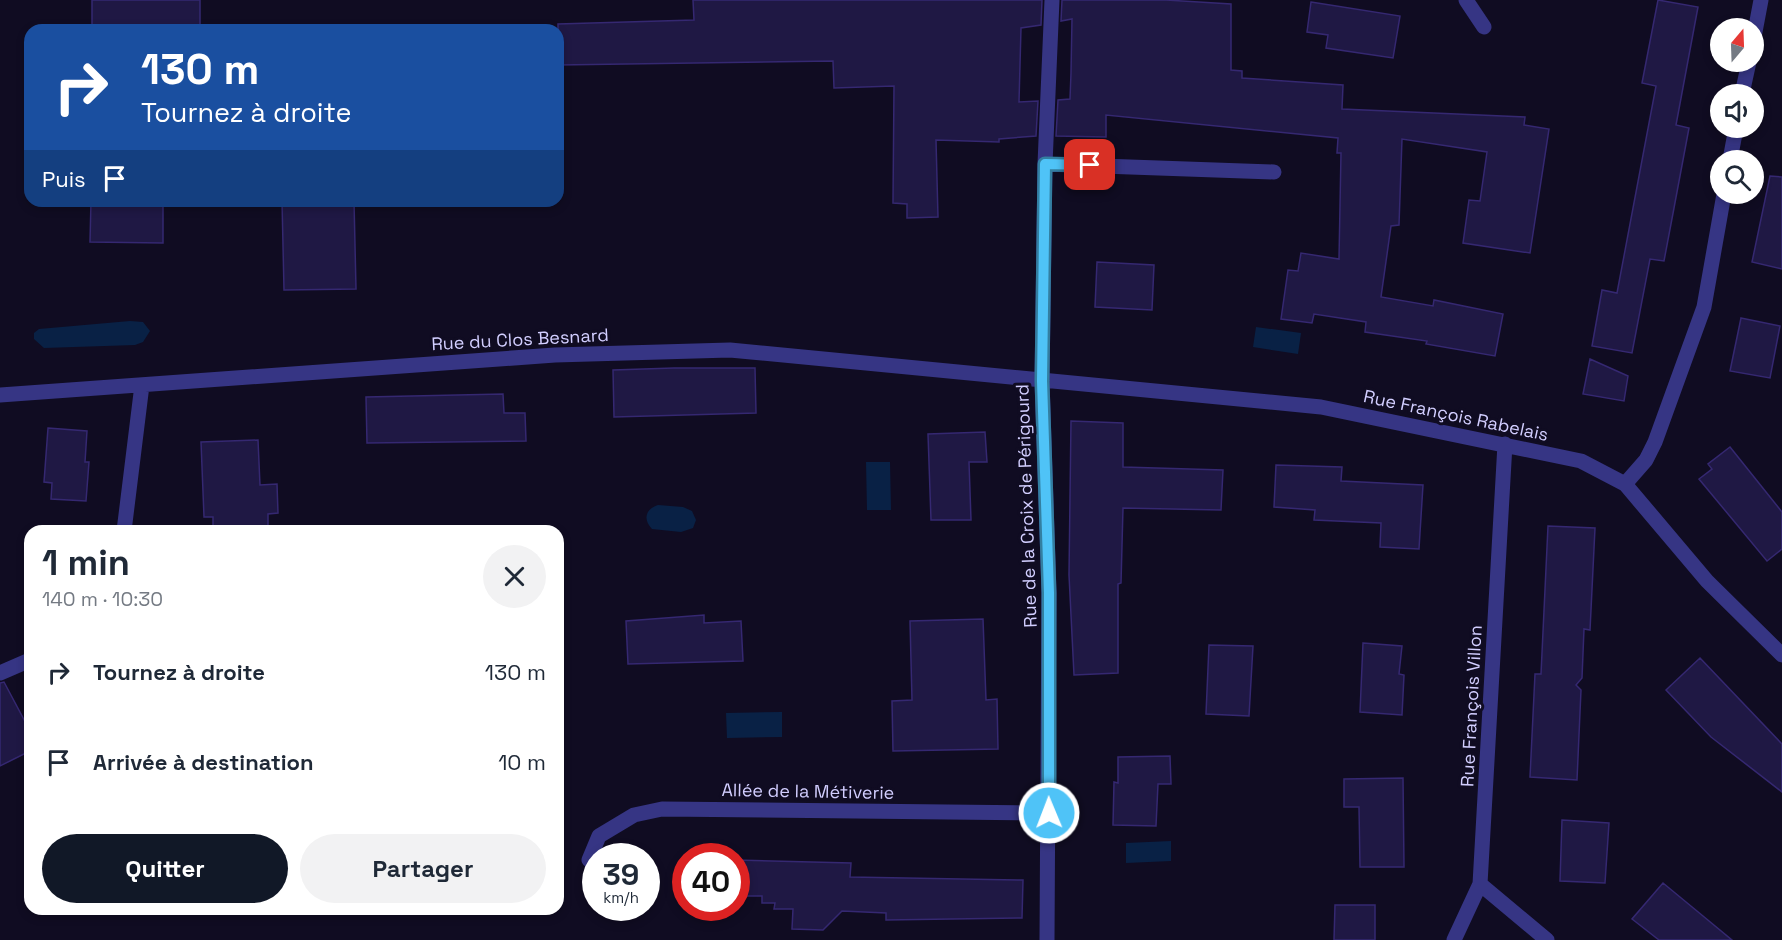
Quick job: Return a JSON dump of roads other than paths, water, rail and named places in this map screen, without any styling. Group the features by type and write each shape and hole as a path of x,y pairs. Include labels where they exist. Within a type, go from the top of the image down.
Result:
{"street":[{"name":"Rue de la Croix de Périgourd","path":"1047,940 1049,593 1042,381 1045,164 1052,0"},
{"path":"1466,0 1485,27"},
{"path":"1758,18 1761,0"},
{"path":"1045,164 1274,172"},
{"path":"1625,484 1646,460 1655,442 1704,307 1722,204"},
{"name":"Rue du Clos Besnard","path":"0,395 555,355 730,350 1042,381"},
{"name":"Rue François Rabelais","path":"1042,381 1321,407 1581,461 1625,484 1707,580 1782,655"},
{"path":"125,525 142,385"},
{"name":"Rue François Villon","path":"1480,884 1505,444"},
{"path":"0,673 24,663"},
{"name":"Allée de la Métiverie","path":"596,843 599,836 634,815 662,809 1049,813"},
{"path":"1454,940 1480,884 1547,940"}],"water":[{"path":"130,321 143,322 150,331 143,342 135,345 44,348 34,339 34,333 39,329"},
{"path":"1256,327 1301,333 1298,354 1253,347"},
{"path":"866,462 890,462 891,510 867,510"},
{"path":"658,505 683,507 692,511 696,520 693,528 681,532 652,529 647,522 647,515 650,509"},
{"path":"782,712 782,737 727,738 726,713"},
{"path":"1171,841 1171,861 1126,863 1126,843"}]}
